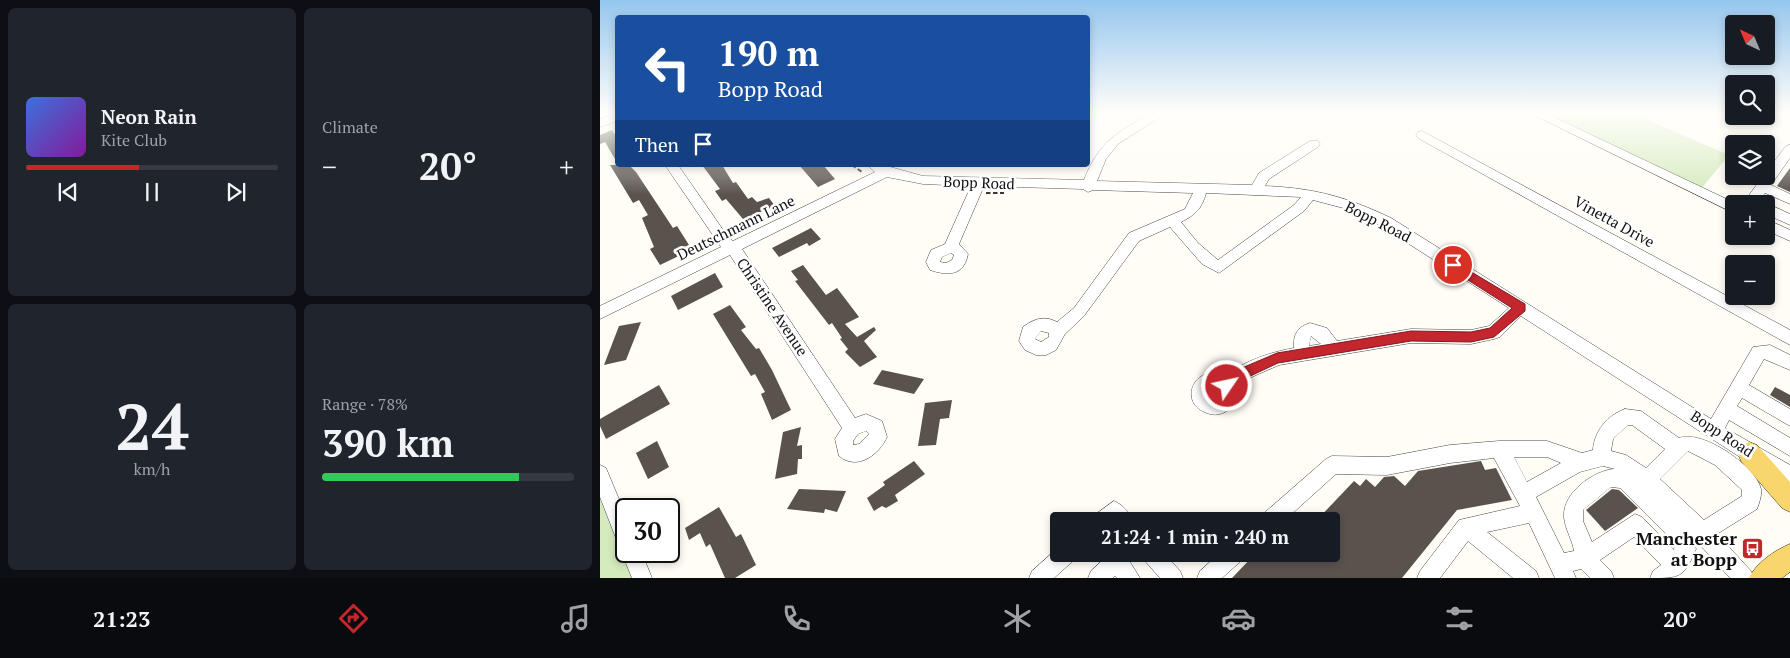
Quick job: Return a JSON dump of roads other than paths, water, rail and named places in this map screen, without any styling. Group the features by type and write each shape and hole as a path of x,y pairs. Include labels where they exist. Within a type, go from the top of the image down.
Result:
{"main road":[{"path":"1749,453 1790,500"},
{"path":"1762,578 1790,556"}],"street":[{"path":"1088,186 1098,158 1106,147 1116,141"},
{"name":"Vinetta Drive","path":"1433,141 1786,335"},
{"path":"1594,141 1725,204"},
{"path":"1256,190 1264,176 1314,144"},
{"path":"1757,195 1790,149"},
{"name":"Christine Avenue","path":"672,167 723,241 733,248 852,428"},
{"name":"Bopp Road","path":"878,171 976,188 1088,186 1256,190 1309,194 1350,205 1386,222 1715,429 1749,453 1790,475"},
{"name":"Deutschmann Lane","path":"600,313 733,248 878,171"},
{"path":"1763,187 1790,199"},
{"path":"950,248 976,188"},
{"path":"1057,331 1079,312 1134,237 1190,212 1197,202 1200,189"},
{"path":"1172,220 1181,233 1204,256 1219,267 1299,208 1309,194"},
{"path":"1775,212 1790,220"},
{"path":"1775,228 1790,236"},
{"path":"1227,386 1239,375 1277,358 1411,336 1471,337 1494,332 1521,307"},
{"path":"1303,354 1300,338 1303,333 1311,330 1319,332 1326,337 1333,349"},
{"path":"1770,352 1786,335"},
{"path":"1715,429 1759,352 1770,352 1790,363"},
{"path":"1739,388 1790,418"},
{"path":"1727,409 1790,448"},
{"path":"1603,457 1601,446 1605,435 1625,417 1635,417 1670,457"},
{"path":"1647,479 1687,443 1696,444 1742,476 1750,484 1753,494 1750,502 1702,533"},
{"path":"1499,449 1534,512 1563,571 1586,558 1635,524 1676,566"},
{"path":"1280,512 1332,465 1387,466 1450,454 1499,449 1547,449 1582,462"},
{"path":"1524,494 1582,462 1603,457 1625,464 1647,479 1744,578"},
{"path":"600,474 615,512"},
{"path":"1604,578 1586,558 1582,541 1573,524 1572,509 1578,498 1609,477 1618,477 1627,482 1683,538 1686,549 1676,566 1660,578"},
{"path":"1427,578 1466,527 1534,512"},
{"path":"1466,527 1529,578"},
{"path":"1039,578 1057,562"},
{"path":"1098,578 1116,562"},
{"path":"1122,562 1130,578"},
{"path":"1159,562 1173,578"},
{"path":"1207,578 1225,562"},
{"path":"636,563 642,578"}],"place":[{"name":"Manchester at Bopp","path":"1753,549"}]}
